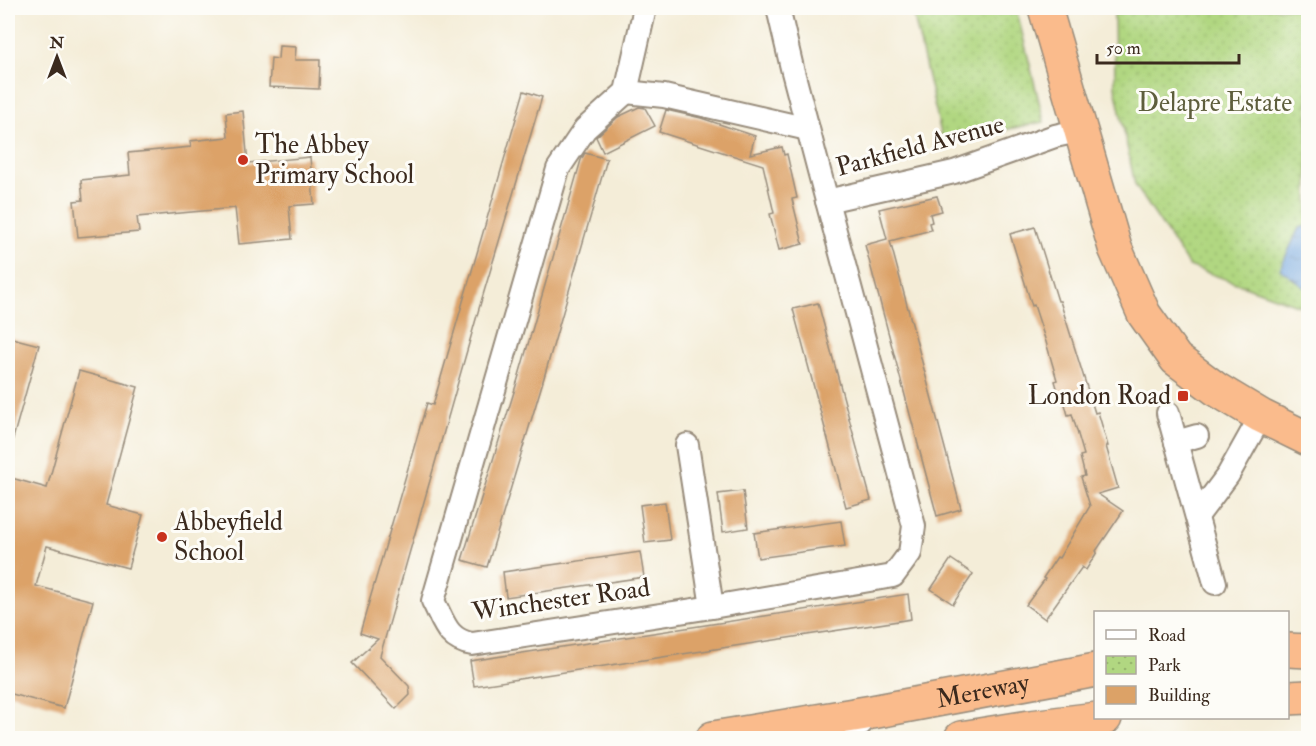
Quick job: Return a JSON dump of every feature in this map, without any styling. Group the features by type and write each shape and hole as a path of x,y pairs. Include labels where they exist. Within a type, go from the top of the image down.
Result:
{"highway":[{"path":"1045,8 1115,248 1144,314 1176,359 1216,388 1266,419 1308,439"},
{"path":"1266,419 1308,425"},
{"path":"1289,650 1308,651"},
{"name":"Mereway","path":"712,738 872,712 1094,670"},
{"path":"1289,698 1308,697"},
{"name":"Mereway","path":"961,738 1094,718"}],"street":[{"path":"645,8 626,92 664,96 808,129"},
{"name":"Parkfield Avenue","path":"775,9 827,201 954,172 1055,136 1082,130"},
{"name":"Winchester Road","path":"626,92 585,129 558,169 433,601 449,632 459,642 472,644 893,576 910,553 914,526 827,201"},
{"path":"1168,413 1187,439 1198,515 1215,583"},
{"path":"1198,515 1266,419"},
{"path":"687,445 712,607"},
{"path":"847,738 872,712"}],"green space":[{"path":"912,8 1016,8 1044,122 943,142"},
{"name":"Delapre Estate","path":"1114,8 1308,8 1308,309 1189,266 1135,185 1115,87"}],"water":[{"path":"1308,226 1308,290 1280,269 1299,228"}],"building":[{"path":"279,46 296,47 295,60 320,60 319,89 269,87 271,58 278,59"},
{"path":"524,91 542,97 380,656 409,686 410,695 396,709 352,663 378,639 360,633 427,403 433,405"},
{"path":"639,107 645,108 655,126 603,152 596,137 618,117"},
{"path":"666,110 701,118 755,136 750,154 782,147 784,155 787,154 797,198 792,199 803,244 779,250 770,214 774,213 763,165 659,132"},
{"path":"243,111 248,163 310,157 314,204 289,206 292,239 239,244 235,208 137,217 139,232 78,237 74,201 83,200 81,180 130,175 128,153 191,147 190,141 228,137 226,113"},
{"path":"585,153 607,159 487,567 462,560 518,379 581,160"},
{"path":"937,196 942,211 930,214 931,230 890,241 961,509 937,516 865,245 887,239 879,209"},
{"path":"1035,227 1095,413 1098,412 1118,488 1098,494 1123,511 1086,570 1082,567 1045,619 1026,605 1045,579 1043,578 1057,557 1059,558 1090,506 1081,477 1085,476 1080,456 1084,455 1072,414 1068,415 1063,397 1060,398 1046,342 1034,305 1032,306 1010,234"},
{"path":"818,303 871,500 846,507 793,309"},
{"path":"8,337 39,345 12,442 8,442"},
{"path":"79,371 138,387 106,505 143,515 128,568 47,546 36,586 93,601 64,708 8,693 8,477 47,488"},
{"path":"743,491 748,528 723,532 718,494"},
{"path":"665,502 670,540 645,543 640,505"},
{"path":"841,521 845,546 758,558 754,533"},
{"path":"640,552 644,577 506,597 503,572"},
{"path":"951,559 973,574 953,604 931,589"},
{"path":"908,594 911,619 474,686 470,661"}],"place":[{"name":"The Abbey Primary School","path":"243,160"},
{"name":"London Road","path":"1183,396"},
{"name":"Abbeyfield School","path":"162,537"}]}
